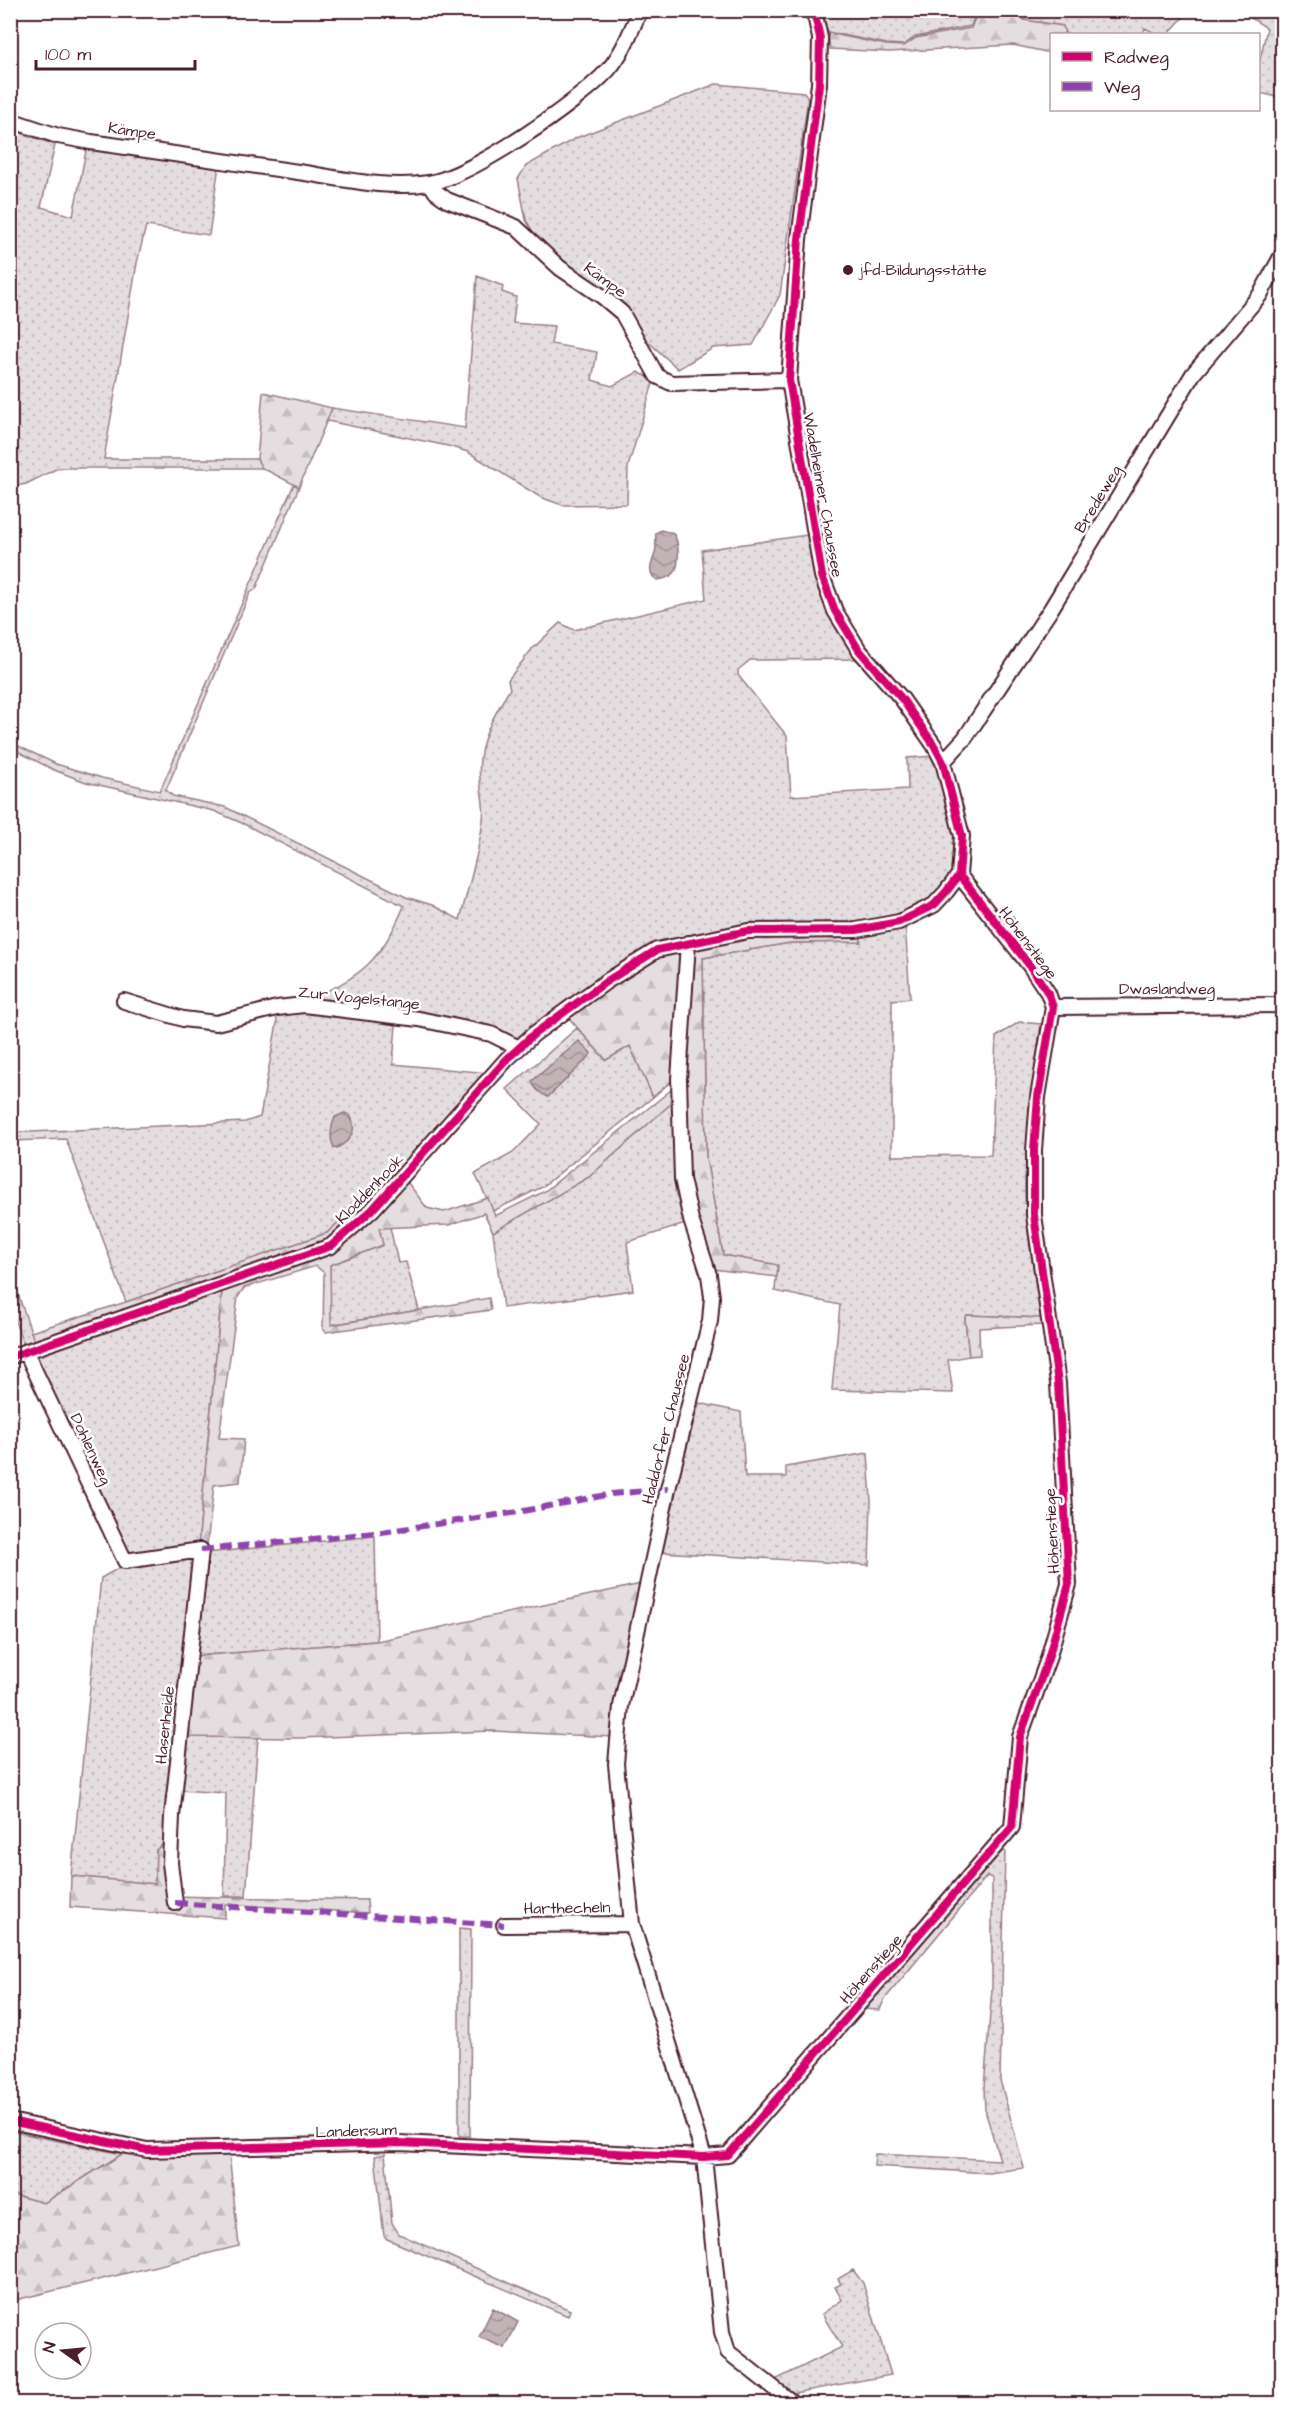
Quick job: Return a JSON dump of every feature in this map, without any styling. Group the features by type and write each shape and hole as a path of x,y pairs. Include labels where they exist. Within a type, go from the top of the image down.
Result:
{"street":[{"name":"Kämpe","path":"10,120 58,135 91,142 356,180 401,185 430,183 476,165 530,131 580,94 613,63 624,47 640,10"},
{"name":"Wadelheimer Chaussee","path":"812,10 820,38 819,84 799,239 789,380 822,576 835,611 859,650 902,699 943,762 962,836 958,875"},
{"name":"Kämpe","path":"430,183 436,192 447,200 516,227 560,268 622,313 657,376 671,383 789,380"},
{"name":"Bredeweg","path":"943,762 965,738 1051,609 1193,374 1260,295 1282,255"},
{"path":"688,943 748,931 856,930 898,922 934,905 958,875"},
{"name":"Höhenstiege","path":"704,2157 728,2155 1012,1827 1020,1737 1047,1659 1069,1584 1058,1383 1034,1215 1033,1188 1038,1097 1053,1006 1048,993 1030,966 958,875"},
{"name":"Kloddenhook","path":"10,1357 331,1246 372,1210 534,1034 607,981 657,950 688,943"},
{"name":"Haddorfer Chaussee","path":"632,1924 616,1764 621,1706 668,1489 710,1321 712,1298 709,1275 691,1220 682,1179 679,1079 688,943"},
{"name":"Zur Vogelstange","path":"124,1001 183,1019 216,1023 277,1008 304,1005 419,1020 492,1034 519,1048"},
{"name":"Dwaslandweg","path":"1053,1006 1282,1005"},
{"name":"Dohlenweg","path":"26,1352 125,1561 201,1550"},
{"name":"Hasenheide","path":"175,1903 170,1863 172,1816 201,1550"},
{"path":"632,1924 704,2157 722,2332 728,2352 794,2403"},
{"name":"Harthecheln","path":"504,1925 632,1924"},
{"name":"Landersum","path":"10,2121 147,2150 399,2143 704,2157"}],"green space":[{"path":"822,10 976,11 971,26 915,37 904,45 887,44 828,32"},
{"path":"1024,10 1024,20 1063,26 1065,33 1050,33 1050,53 1013,45 889,52 830,49 828,33 886,45 904,46 916,38 971,28 978,11"},
{"path":"1024,11 1189,11 1169,33 1155,33 1145,28 1143,33 1065,33 1063,26 1024,20"},
{"path":"1240,11 1282,11 1282,98 1260,93 1260,60 1267,28"},
{"path":"716,84 804,92 808,98 780,295 753,345 713,348 678,369 537,239 526,220 518,179 526,166 576,138"},
{"path":"13,130 55,145 41,207 73,216 87,146 219,165 209,235 146,226 137,263 104,459 257,459 262,468 58,468 26,484 11,487 11,132"},
{"path":"477,276 503,286 502,292 516,297 513,323 554,326 551,344 597,352 592,380 612,386 638,372 654,380 628,467 627,504 562,505 540,497 468,452 327,421 332,408 465,428"},
{"path":"263,392 332,408 299,487 262,468 257,459"},
{"path":"294,484 299,487 256,589 250,593 166,790 173,796 225,807 406,897 432,905 460,920 483,820 479,766 483,743 492,720 510,689 508,680 532,649 560,623 574,630 706,599 702,550 807,535 861,659 750,660 738,670 738,675 787,736 791,796 908,789 907,758 935,756 957,833 955,873 932,902 896,918 858,925 687,939 518,1044 305,1000 340,984 366,966 387,941 404,906 214,811 86,782 54,770 11,748 10,742 56,764 102,778 160,791"},
{"path":"905,923 910,998 892,1000 892,1156 991,1155 996,1037 1019,1022 1041,1024 1029,1124 1025,1202 1041,1318 967,1315 965,1319 969,1356 948,1360 953,1393 832,1390 840,1305 775,1291 777,1265 723,1255 706,1158 703,958 790,943 861,942 860,933"},
{"path":"860,933 861,942 790,943 703,958 706,1158 723,1255 778,1265 777,1277 713,1269 687,1181 676,1077 653,1097 630,1046 606,1060 567,1016 658,954 751,934"},
{"path":"305,1010 396,1025 393,1064 490,1073 399,1171 396,1167 327,1233 126,1302 66,1139 11,1141 10,1133 245,1122 260,1117 277,1023 276,1012"},
{"path":"577,1028 606,1060 630,1046 653,1097 542,1187 493,1211 475,1174 513,1153 541,1124 507,1089"},
{"path":"676,1086 676,1099 589,1177 493,1232 484,1213 449,1225 379,1228 383,1245 330,1265 331,1325 489,1298 491,1310 326,1332 323,1329 324,1273 316,1266 244,1288 238,1297 219,1438 244,1439 240,1482 214,1485 207,1545 198,1547 223,1281 34,1340 31,1332 327,1233 396,1167 427,1208 444,1212 488,1198 495,1216 545,1191"},
{"path":"676,1099 686,1224 627,1242 633,1290 503,1308 493,1232 589,1177"},
{"path":"390,1227 398,1263 406,1262 419,1310 330,1325 330,1265 383,1245 378,1228"},
{"path":"11,1274 34,1340 23,1343 11,1310"},
{"path":"222,1290 198,1547 126,1556 30,1354"},
{"path":"967,1315 1041,1318 1042,1325 979,1328 980,1355 969,1356 965,1319"},
{"path":"699,1403 741,1412 745,1477 786,1477 786,1467 868,1453 871,1501 869,1565 662,1552 674,1494"},
{"path":"375,1536 377,1641 196,1656 206,1553"},
{"path":"197,1555 168,1840 156,1850 155,1884 71,1876 101,1578 126,1564"},
{"path":"641,1584 613,1737 493,1731 299,1738 187,1737 196,1656 377,1641"},
{"path":"187,1737 258,1737 246,1896 224,1896 226,1793 180,1790"},
{"path":"168,1840 170,1896 367,1900 368,1913 225,1904 225,1918 70,1907 71,1876 155,1884 156,1850"},
{"path":"997,1850 1005,1851 1000,2080 1024,2168 989,2173 874,2166 875,2154 1000,2160 985,2110 984,2088 992,1989 992,1878 987,1876 884,2000 880,2010 862,2009"},
{"path":"459,1928 471,1929 470,2136 459,2136"},
{"path":"10,2131 122,2154 44,2203 11,2194"},
{"path":"122,2154 229,2154 239,2246 11,2301 10,2194 44,2203"},
{"path":"385,2154 392,2223 399,2234 570,2310 568,2316 387,2239 384,2236 375,2156"},
{"path":"853,2270 863,2283 891,2375 794,2393 775,2380 842,2347 822,2314 842,2300 835,2287 841,2284 838,2279"}],"water":[{"path":"661,530 674,535 678,558 672,575 657,580 651,568 656,551 656,533"},
{"path":"579,1041 591,1053 589,1057 548,1097 534,1086 532,1081"},
{"path":"344,1113 350,1115 353,1130 346,1142 337,1148 332,1144 332,1128 335,1117"},
{"path":"493,2308 518,2322 505,2348 479,2337"}],"marked path":[{"path":"201,1550 375,1533 518,1512 611,1494 668,1489"},
{"path":"175,1903 504,1925"}],"cycle path":[{"path":"10,1357 331,1246 372,1210 507,1059 534,1034 607,981 657,950 748,931 856,930 899,922 934,905 959,875 962,836 943,762 902,699 859,650 835,611 822,576 789,380 799,239 819,84 820,38 812,10"},
{"path":"10,2121 147,2150 399,2143 704,2157 728,2155 1012,1827 1020,1737 1048,1659 1069,1584 1058,1383 1034,1215 1034,1150 1038,1097 1053,1007 1048,993 1030,966 959,875"}],"place":[{"name":"jfd-Bildungsstätte","path":"848,270"}]}
